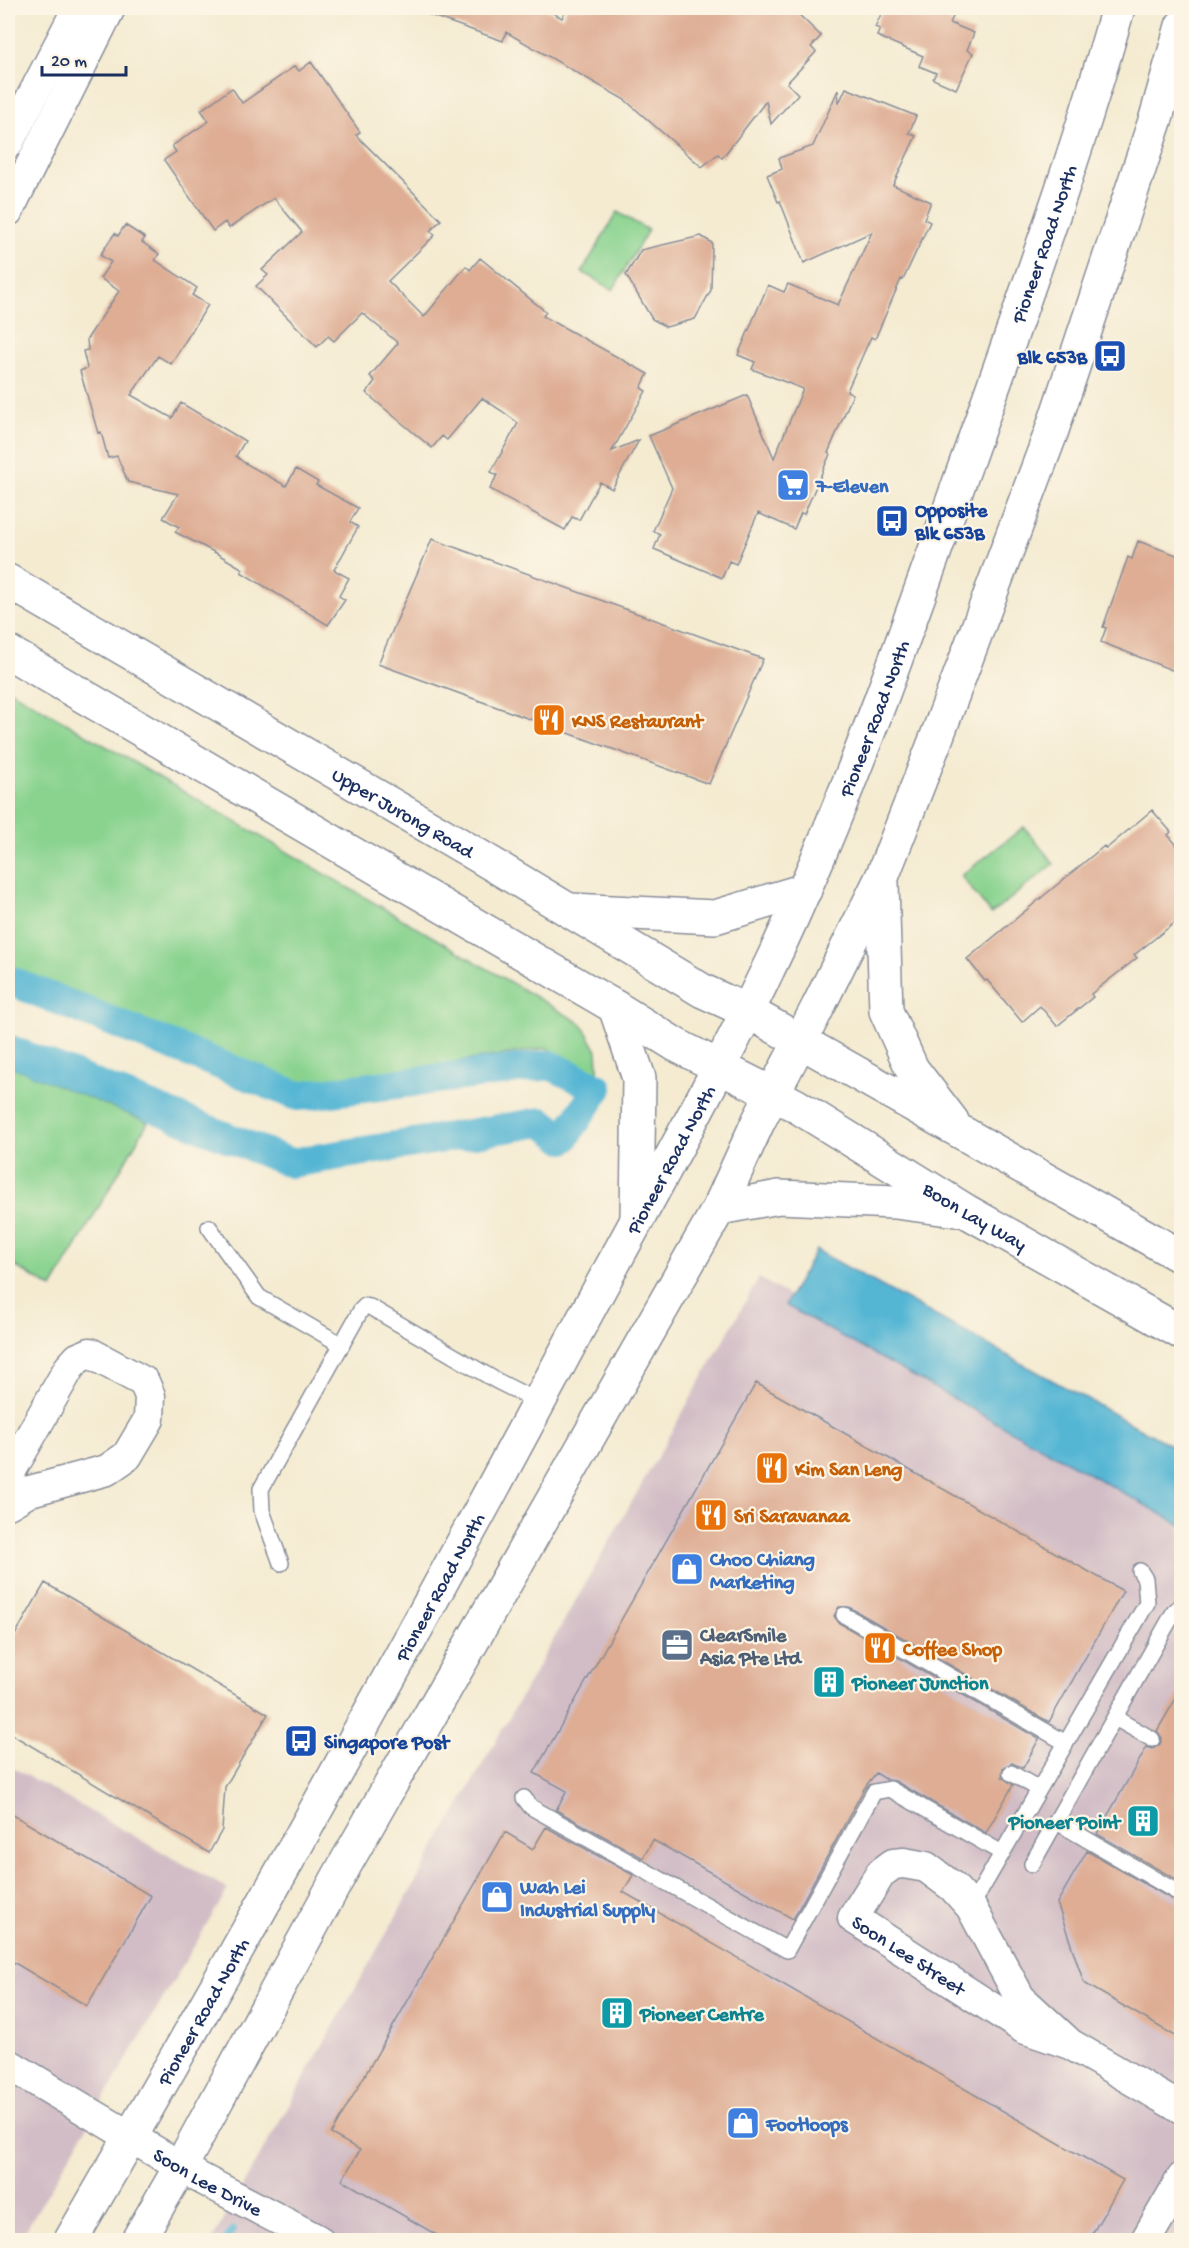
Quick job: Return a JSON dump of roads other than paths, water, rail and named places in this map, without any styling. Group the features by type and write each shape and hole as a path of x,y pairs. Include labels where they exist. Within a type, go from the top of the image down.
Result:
{"main road":[{"name":"Pioneer Road North","path":"71,2241 472,1529 637,1224 747,1011 805,890 879,708 1063,187 1118,8"},
{"path":"138,2241 346,1863 719,1208 773,1094 882,877 1022,517 1156,118 1182,26"},
{"name":"Upper Jurong Road","path":"8,581 703,991 747,1011 800,1042"},
{"path":"8,652 615,1007 676,1045 773,1094"},
{"path":"882,877 886,1011 912,1069 958,1130"},
{"path":"569,910 715,917 805,890"},
{"path":"615,1007 639,1078 637,1224"},
{"path":"800,1042 1182,1257"},
{"name":"Boon Lay Way","path":"773,1094 795,1105 966,1211 1182,1333"},
{"path":"719,1208 779,1197 895,1202 966,1211"}],"street":[{"path":"8,143 78,8"},
{"path":"8,211 110,8"},
{"path":"8,1504 30,1491 107,1470 126,1456 149,1419 150,1396 144,1382 90,1353 78,1358 69,1368 9,1468"},
{"name":"Soon Lee Street","path":"1070,2044 1020,1998 971,1907 953,1887 926,1867 904,1863 893,1864 881,1873 853,1918 1023,2028 1070,2044 1182,2109"},
{"name":"Soon Lee Drive","path":"8,2064 181,2166 318,2241"},
{"path":"1146,2241 1182,2178"}],"lane":[{"path":"208,1227 259,1297 342,1345"},
{"path":"281,1563 262,1511 261,1490 365,1306 497,1381 539,1402"},
{"path":"971,1907 1147,1603 1145,1579 1140,1571"},
{"path":"1032,1864 1173,1612 1182,1605"},
{"path":"844,1615 1066,1743"},
{"path":"1114,1718 1152,1739"},
{"path":"1011,1773 1039,1790"},
{"path":"524,1798 531,1807 787,1950 873,1792 890,1789 1002,1854"},
{"path":"1056,1822 1182,1895"}],"water":[{"path":"816,1250 1181,1451 1181,1525 785,1305"}],"waterway":[{"path":"8,980 298,1096 550,1065 598,1088 564,1139 542,1122 291,1163 8,1049"},
{"path":"227,2240 233,2230"}],"place":[{"name":"Blk 653B","path":"1110,356"},
{"name":"7-Eleven","path":"793,485"},
{"name":"Opposite Blk 653B","path":"892,521"},
{"name":"KNS Restaurant","path":"549,720"},
{"name":"Kim San Leng","path":"772,1468"},
{"name":"Sri Saravanaa","path":"711,1515"},
{"name":"Choo Chiang Marketing","path":"687,1569"},
{"name":"ClearSmile Asia Pte Ltd","path":"677,1645"},
{"name":"Coffee Shop","path":"880,1648"},
{"name":"Pioneer Junction","path":"829,1682"},
{"name":"Singapore Post","path":"301,1741"},
{"name":"Pioneer Point","path":"1143,1821"},
{"name":"Wah Lei Industrial Supply","path":"497,1897"},
{"name":"Pioneer Centre","path":"617,2013"},
{"name":"Footloops","path":"743,2123"}]}
